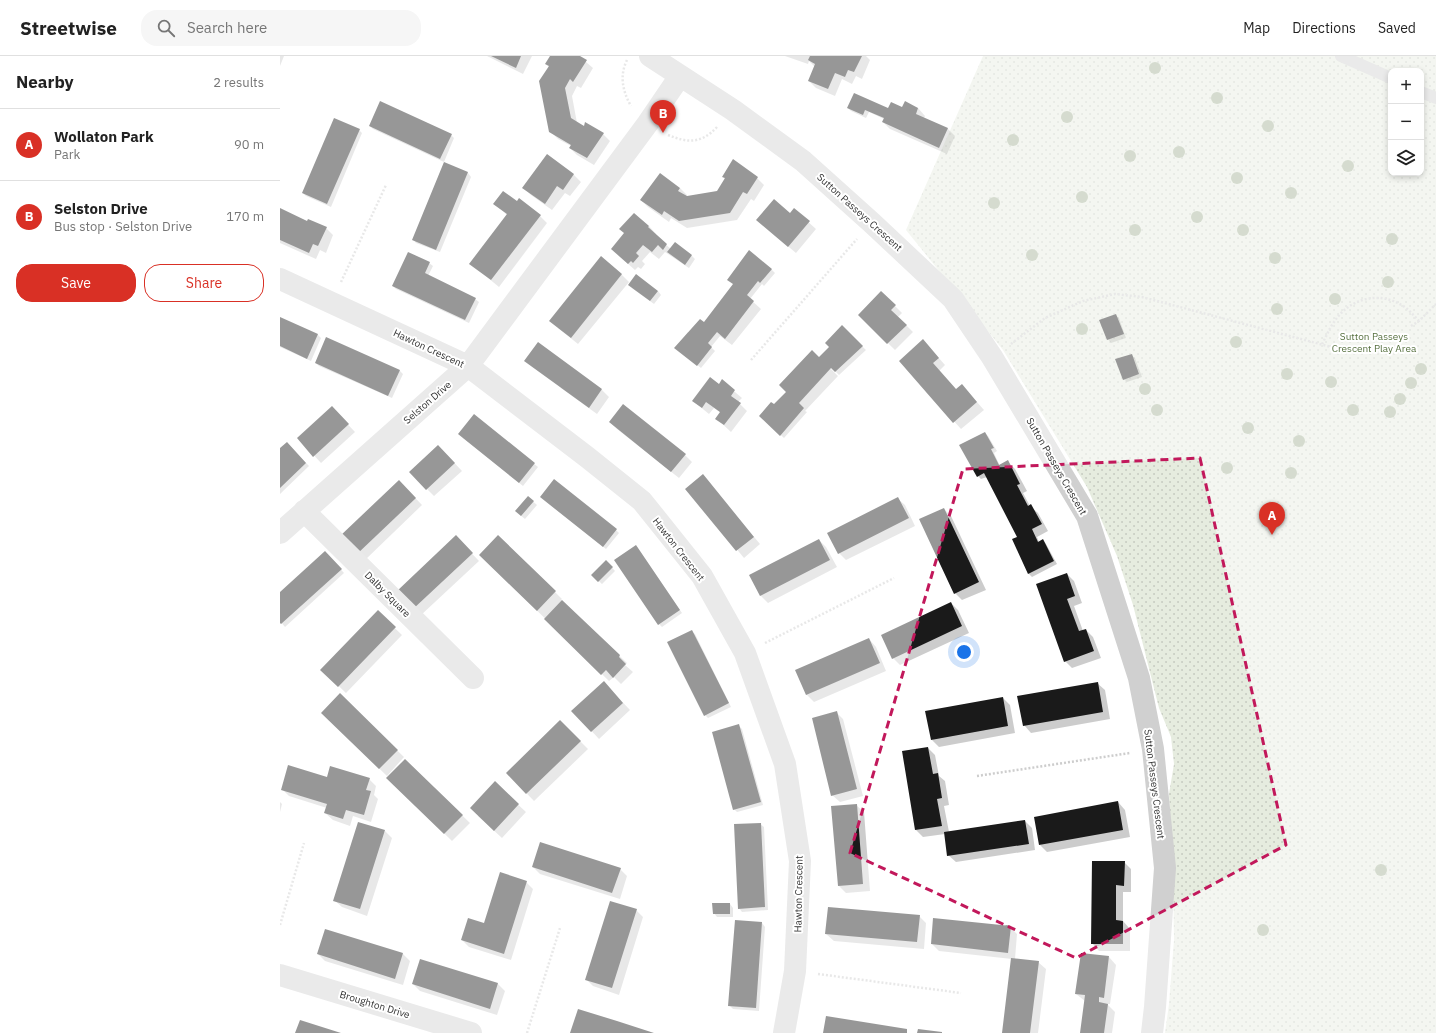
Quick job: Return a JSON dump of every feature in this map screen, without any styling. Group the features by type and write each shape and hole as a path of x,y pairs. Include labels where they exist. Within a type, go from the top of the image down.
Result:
{"street":[{"name":"Sutton Passeys Crescent","path":"650,56 733,110 803,161 953,299 992,356 1087,516 1138,678 1152,749 1165,868 1152,1033"},
{"name":"Selston Drive","path":"280,533 468,366 648,123 680,76"},
{"name":"Hawton Crescent","path":"280,279 468,366 642,501 702,576 745,653 785,764 800,862 795,971 784,1033"},
{"name":"Dalby Square","path":"304,511 473,678"},
{"name":"Broughton Drive","path":"280,975 471,1033"}],"lane":[{"path":"1341,56 1388,77"},
{"path":"1424,93 1436,98"}],"path":[{"path":"332,302 386,185"},
{"path":"751,360 872,223"},
{"path":"992,356 1003,350 1045,318 1083,301 1115,294 1142,297 1335,348"},
{"path":"1322,344 1334,322 1344,310 1365,298 1378,297 1395,302 1406,308 1419,321"},
{"path":"1411,326 1419,321 1436,304"},
{"path":"745,653 894,578"},
{"path":"977,776 1152,749"},
{"path":"280,925 304,843"},
{"path":"527,1033 560,928"},
{"path":"795,971 961,992"}],"highlighted area":[{"path":"1200,458 1286,845 1076,958 850,853 963,469"}],"green space":[{"name":"Sutton Passeys Crescent Play Area","path":"983,56 1436,56 1436,1033 1165,1033 1174,940 1173,874 1169,794 1174,764 1171,737 1159,708 1133,605 1117,556 1087,487 1003,350 906,230"}],"building":[{"path":"491,56 521,56 516,68"},
{"path":"550,56 580,56 587,60 573,82 570,79 565,88 571,118 584,126 585,122 604,133 587,158 569,148 571,145 549,132 539,81 549,66 545,64"},
{"path":"810,56 862,56 854,72 848,70 845,77 835,73 828,89 808,81 815,64 808,60"},
{"path":"854,93 888,108 891,102 902,107 905,101 918,108 916,114 948,128 939,148 882,122 884,118 865,110 863,115 847,108"},
{"path":"380,101 452,134 440,159 369,126"},
{"path":"334,118 360,129 327,204 302,193"},
{"path":"547,154 574,174 563,190 557,186 545,204 522,188"},
{"path":"733,159 758,177 747,194 743,192 730,213 679,221 664,211 662,215 640,200 660,173 680,188 678,191 687,196 717,191 725,178 722,177"},
{"path":"444,162 468,172 436,250 412,240"},
{"path":"503,191 517,201 519,198 541,215 491,280 469,264 507,214 493,204"},
{"path":"774,199 790,213 794,208 810,221 788,247 756,220"},
{"path":"280,208 307,221 308,219 327,227 318,246 313,244 309,253 280,240"},
{"path":"634,213 667,244 663,250 658,245 652,252 643,245 636,253 639,256 633,263 631,261 628,264 611,249 624,233 619,229"},
{"path":"675,242 692,255 685,265 667,252"},
{"path":"749,250 772,269 760,283 758,281 747,295 754,301 725,339 717,332 708,343 712,347 697,366 674,348 700,319 704,322 733,284 727,280"},
{"path":"408,252 430,262 425,273 476,298 465,320 392,286"},
{"path":"601,256 622,274 571,338 549,321"},
{"path":"636,274 658,291 650,301 628,285"},
{"path":"881,291 896,305 891,310 907,325 887,344 858,315"},
{"path":"1116,314 1124,334 1107,340 1099,320"},
{"path":"280,317 318,334 307,359 280,346"},
{"path":"842,325 863,346 835,372 831,368 799,403 804,408 780,436 759,416 771,402 774,404 786,392 779,385 812,350 819,357 829,347 825,343"},
{"path":"326,337 400,370 388,396 315,363"},
{"path":"923,339 939,358 933,363 956,389 962,384 977,402 953,423 899,361"},
{"path":"538,342 602,389 589,408 524,361"},
{"path":"1132,354 1139,374 1123,380 1115,359"},
{"path":"710,377 719,384 722,379 735,390 731,396 741,403 724,425 715,419 720,412 706,402 702,408 692,401"},
{"path":"623,404 686,454 671,472 609,422"},
{"path":"332,406 349,424 313,457 297,438"},
{"path":"474,414 535,463 519,483 458,434"},
{"path":"985,432 994,448 991,449 999,465 1008,460 1020,484 1017,485 1028,506 1031,504 1042,524 1032,529 1038,542 1043,539 1054,561 1028,574 1012,539 1017,537 984,473 977,477 959,445"},
{"path":"287,442 306,463 280,488 280,448"},
{"path":"438,445 455,463 426,490 409,472"},
{"path":"703,474 754,537 736,551 685,489"},
{"path":"554,479 617,529 603,547 540,497"},
{"path":"399,480 416,498 356,555 339,537"},
{"path":"528,496 534,501 521,516 515,511"},
{"path":"898,497 909,518 838,554 827,533"},
{"path":"944,508 979,582 954,594 919,519"},
{"path":"456,535 473,553 412,610 396,592"},
{"path":"498,535 556,591 537,611 479,555"},
{"path":"819,539 830,560 760,596 749,575"},
{"path":"636,545 680,610 658,625 614,560"},
{"path":"325,551 342,569 281,624 280,592"},
{"path":"606,560 613,567 598,582 591,575"},
{"path":"1067,573 1075,596 1067,599 1079,631 1086,629 1094,651 1064,662 1036,584"},
{"path":"562,600 620,655 619,657 626,664 613,678 606,670 601,675 544,619"},
{"path":"951,602 962,626 892,659 881,635"},
{"path":"378,610 396,627 338,687 320,670"},
{"path":"692,630 729,703 704,716 667,642"},
{"path":"869,638 880,663 806,695 795,670"},
{"path":"604,681 623,703 591,732 571,711"},
{"path":"1098,682 1103,712 1023,726 1017,696"},
{"path":"340,693 398,750 379,769 321,713"},
{"path":"1003,697 1008,726 931,740 925,711"},
{"path":"837,711 857,789 831,796 812,718"},
{"path":"560,720 581,741 526,794 506,773"},
{"path":"739,724 761,802 733,810 712,732"},
{"path":"928,747 933,774 938,773 942,798 937,799 942,826 915,830 902,751"},
{"path":"405,759 463,815 444,834 386,778"},
{"path":"288,765 327,777 330,766 370,778 366,790 371,791 364,815 346,810 343,819 324,813 327,804 281,790"},
{"path":"495,781 519,804 494,831 470,808"},
{"path":"1118,801 1123,830 1039,845 1034,817"},
{"path":"857,804 863,884 838,886 831,806"},
{"path":"1025,820 1029,844 947,856 944,832"},
{"path":"358,822 385,830 360,909 333,901"},
{"path":"761,823 765,907 738,909 734,824"},
{"path":"540,842 621,868 612,893 532,867"},
{"path":"1092,861 1125,861 1124,886 1116,885 1116,920 1123,921 1123,944 1091,944"},
{"path":"500,872 527,881 504,954 461,940 468,918 484,923"},
{"path":"610,901 637,909 612,988 585,980"},
{"path":"712,903 730,903 730,914 713,914"},
{"path":"828,907 920,915 917,942 825,934"},
{"path":"933,918 1011,926 1008,953 931,944"},
{"path":"735,920 762,922 756,1008 728,1006"},
{"path":"325,929 403,953 395,979 317,954"},
{"path":"1081,953 1109,956 1104,998 1099,997 1099,1002 1108,1004 1104,1033 1080,1033 1085,995 1075,994"},
{"path":"1011,958 1039,961 1030,1033 1002,1033"},
{"path":"420,959 498,983 490,1009 412,984"},
{"path":"578,1009 617,1021 654,1033 570,1033"},
{"path":"826,1016 907,1029 907,1033 823,1033"},
{"path":"300,1020 341,1033 295,1033"},
{"path":"918,1029 942,1032 942,1033 917,1033"}],"place":[{"name":"Selston Drive","path":"663,133"},
{"name":"Wollaton Park","path":"1272,535"}]}
